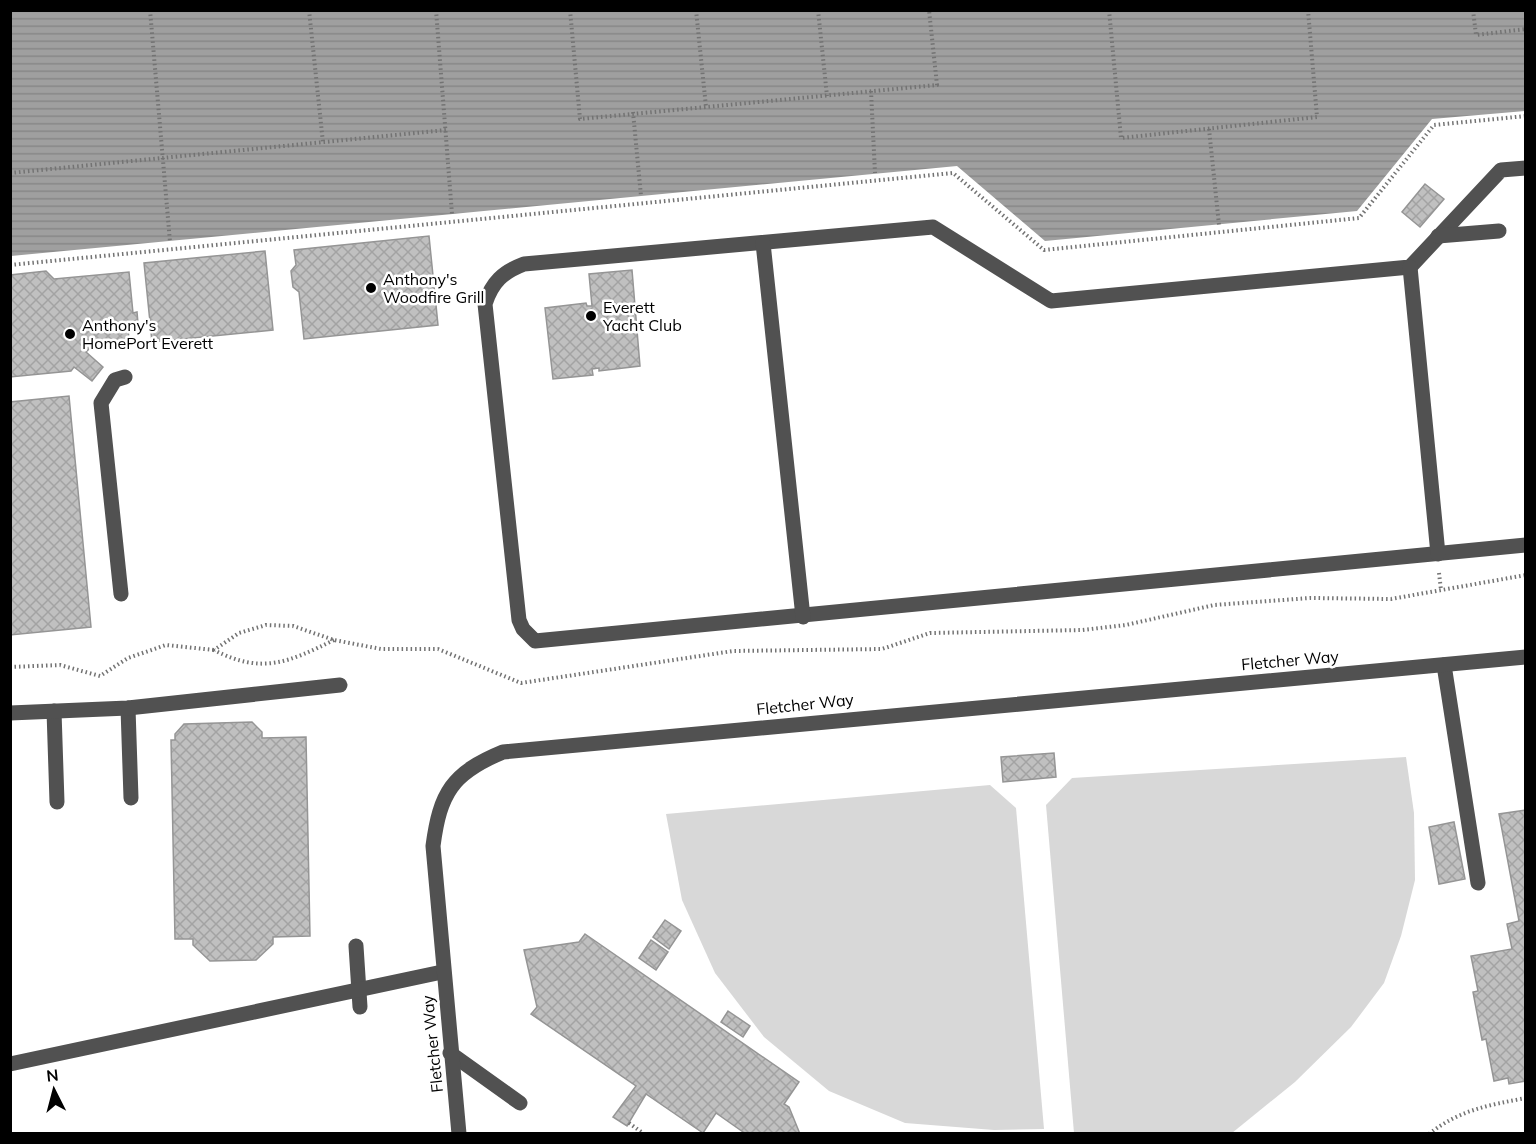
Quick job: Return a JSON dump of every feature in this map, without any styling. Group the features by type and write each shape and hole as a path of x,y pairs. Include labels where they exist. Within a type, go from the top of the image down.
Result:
{"street":[{"path":"1526,168 1501,170 1410,267 1051,301 933,227 524,264 506,271 490,288 485,304 519,620 523,629 535,641 803,617 1526,545"},
{"path":"1438,236 1499,231"},
{"path":"763,243 803,617"},
{"path":"1410,267 1438,554"},
{"path":"121,594 100,403 115,380 125,377"},
{"name":"Fletcher Way","path":"459,1134 442,972 433,846 437,811 457,778 480,761 503,752 1526,657"},
{"path":"1444,664 1478,883"},
{"path":"10,713 128,708 340,685"},
{"path":"128,708 131,798"},
{"path":"54,711 57,802"},
{"path":"356,946 359,999"},
{"path":"10,1064 359,999 442,972"},
{"path":"450,1053 520,1103"}],"path":[{"path":"150,10 170,242"},
{"path":"309,10 323,144"},
{"path":"436,10 452,214"},
{"path":"570,10 580,119 633,112 937,85 929,10"},
{"path":"696,10 706,107"},
{"path":"818,10 827,96"},
{"path":"1109,10 1121,138 1317,117 1308,10"},
{"path":"1473,10 1476,34 1526,29"},
{"path":"871,91 875,173"},
{"path":"633,112 641,196"},
{"path":"10,265 953,173 1044,249 1055,248 1359,218 1434,125 1526,116"},
{"path":"1209,129 1219,225"},
{"path":"10,173 162,160 446,130"},
{"path":"214,650 238,633 266,625 293,626 334,640 381,649 438,649 521,683 733,651 882,649 930,633 1093,629 1126,625 1214,605 1310,598 1391,599 1526,575"},
{"path":"10,667 60,665 100,676 128,658 166,645 214,650 237,662 268,664 302,656 334,640"},
{"path":"1429,1134 1447,1120 1466,1111 1526,1098"},
{"path":"629,1123 644,1134"}],"shaded area":[{"path":"11,10 1525,11 1525,111 1432,119 1357,211 1045,241 957,166 11,256"},
{"path":"1406,757 1414,813 1415,880 1401,936 1384,983 1351,1027 1295,1082 1232,1133 1074,1133 1046,805 1072,778"},
{"path":"990,785 1016,808 1044,1129 994,1130 905,1123 829,1091 764,1037 715,973 682,900 666,814"}],"building":[{"path":"1425,184 1444,199 1420,227 1402,212"},
{"path":"429,236 438,325 304,339 299,292 293,287 291,271 296,265 294,250"},
{"path":"265,251 273,330 152,342 144,263"},
{"name":"Everett Yacht Club","path":"632,270 640,366 599,371 599,368 592,369 593,375 553,379 545,308 586,303 587,306 592,306 589,274"},
{"name":"Anthony's HomePort Everett","path":"46,271 54,279 129,272 133,313 137,312 138,323 128,324 129,343 91,347 86,352 103,367 92,381 74,367 71,371 10,377 10,275"},
{"path":"69,396 91,627 10,635 10,402"},
{"path":"252,722 262,732 262,738 306,737 310,936 273,937 273,944 256,960 210,961 193,945 193,939 175,939 171,740 175,740 175,734 184,724"},
{"path":"1054,753 1056,777 1003,782 1001,757"},
{"path":"1526,810 1526,1081 1509,1084 1508,1078 1494,1081 1486,1039 1482,1040 1473,992 1478,991 1471,956 1512,949 1507,924 1519,921 1499,814"},
{"path":"1454,822 1465,879 1439,884 1429,827"},
{"path":"665,920 681,931 669,949 653,937"},
{"path":"585,934 799,1082 784,1104 789,1107 800,1134 746,1134 716,1113 703,1133 646,1094 627,1126 613,1117 636,1086 531,1014 537,1007 524,950 579,942"},
{"path":"651,940 668,952 656,970 639,958"},
{"path":"728,1011 750,1026 743,1037 721,1022"}],"place":[{"name":"Anthony's Woodfire Grill","path":"371,288"},
{"name":"Everett Yacht Club","path":"591,316"},
{"name":"Anthony's HomePort Everett","path":"70,334"}]}
